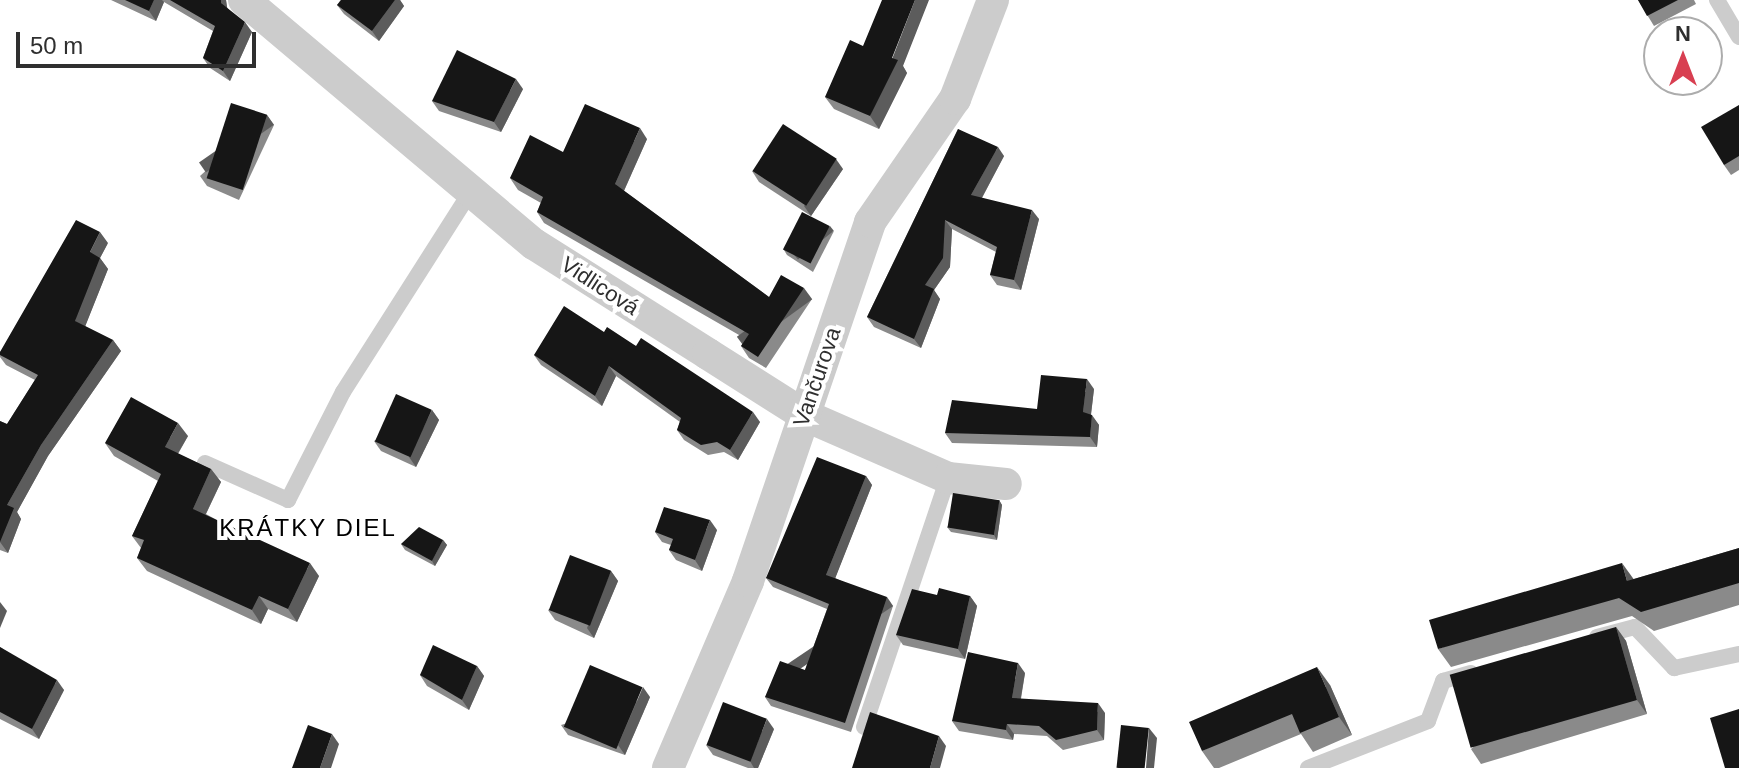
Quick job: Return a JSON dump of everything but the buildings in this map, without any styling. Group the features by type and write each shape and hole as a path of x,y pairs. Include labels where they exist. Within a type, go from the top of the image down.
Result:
{"street":[{"name":"Vidlicová","path":"244,0 534,244 804,415 948,478 1006,484"},
{"name":"Vančurova","path":"668,768 748,581 870,222 955,99 993,0"}],"lane":[{"path":"1717,0 1739,37"},
{"path":"205,463 288,500 343,392 471,191"},
{"path":"864,727 948,478"},
{"path":"1576,643 1635,627 1674,668 1739,654"},
{"path":"1308,768 1428,721 1443,681 1487,669"}],"district":[{"name":"KRÁTKY DIEL","path":"308,528"}]}
